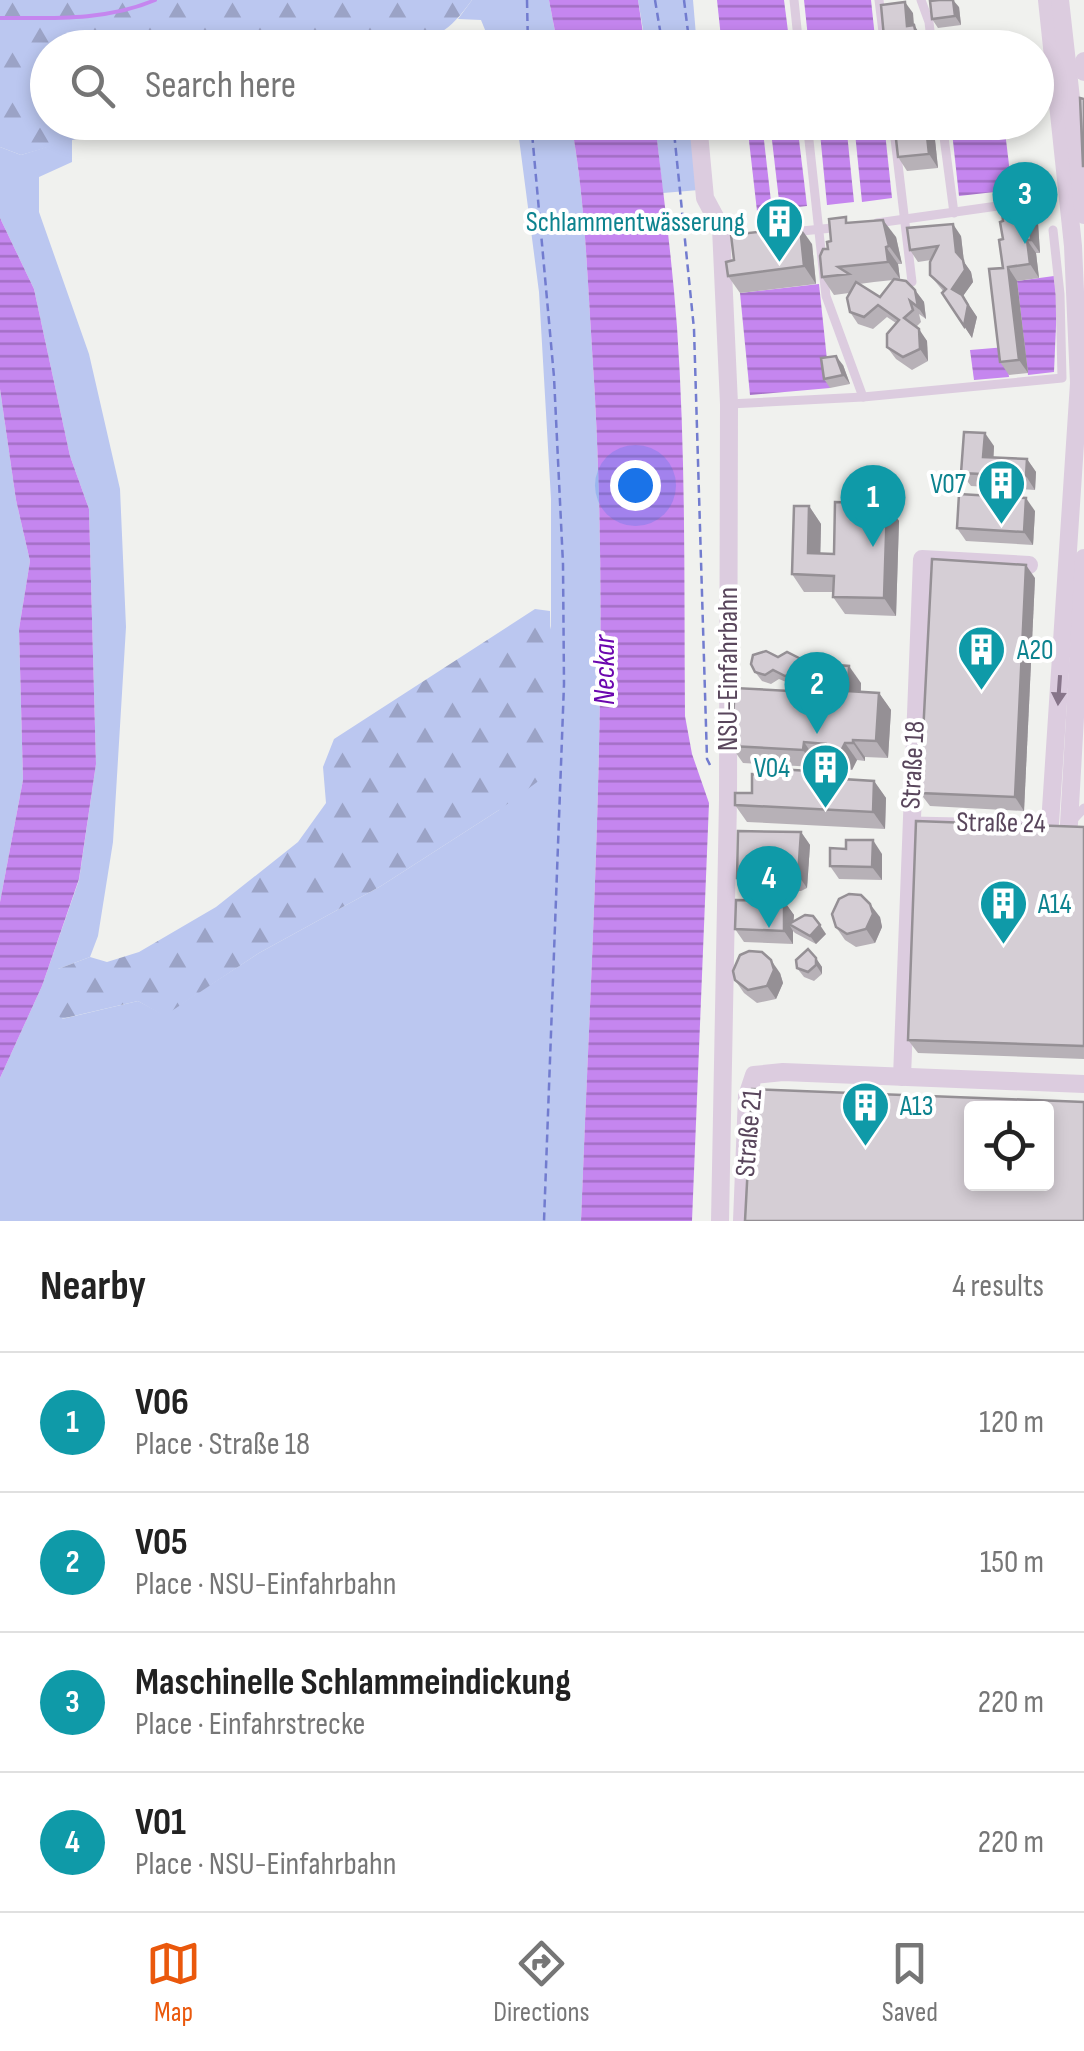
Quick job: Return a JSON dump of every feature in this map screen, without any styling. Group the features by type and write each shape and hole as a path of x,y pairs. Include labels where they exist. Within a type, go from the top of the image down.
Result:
{"street":[{"path":"1046,0 1049,30"},
{"path":"1060,0 1084,214"},
{"path":"1084,60 1084,72"},
{"path":"1050,824 1079,383 1072,246 1054,76"},
{"name":"NSU-Einfahrbahn","path":"700,140 705,198 728,230 728,781 720,1221"},
{"path":"1070,824 1084,558"},
{"name":"Straße 18","path":"902,1078 922,560 1029,565"},
{"name":"Straße 21","path":"742,1221 747,1096 754,1075 782,1072 1084,1084"}],"lane":[{"path":"794,0 797,30"},
{"path":"879,0 883,30"},
{"path":"921,0 930,30"},
{"path":"809,140 826,296 863,397"},
{"path":"895,140 912,282"},
{"path":"944,140 954,212"},
{"path":"870,224 1033,201"},
{"path":"784,233 854,225"},
{"path":"728,404 863,397 1062,378 1060,294 1053,230"},
{"name":"Straße 24","path":"910,822 1070,824 1084,808"}],"path":[{"path":"527,0 528,30"},
{"path":"655,0 660,30"},
{"path":"684,0 688,30"},
{"path":"533,140 554,377 563,581 564,684 544,1221"},
{"path":"675,140 694,329 707,759 714,772"}],"green space":[{"path":"0,0 472,0 444,30 30,30 30,140 73,140 21,155 0,147"},
{"path":"472,0 549,0 555,30 485,30 481,20 458,19"},
{"path":"638,0 693,0 696,30 643,30"},
{"path":"72,140 72,162 39,177 39,212 89,354 120,489 126,627 113,842 98,936 90,957 58,969 62,1019 138,1001 164,1015 259,953 381,886 499,810 551,626 551,499 539,292 519,140 574,140 592,349 600,567 595,894 581,1221 0,1221 0,1078 42,986 79,880 96,764 89,509 70,456 34,289 0,218 0,147 21,155"},
{"path":"657,140 707,140 711,189 663,193"},
{"path":"0,389 16,500 30,561 19,629 23,780 0,902"},
{"path":"535,609 550,611 552,747 544,777 381,886 259,953 164,1016 138,1001 61,1019 50,1003 58,969 90,957 107,962 139,952 216,907 298,842 326,803 323,767 334,739"}],"water":[{"path":"549,0 638,0 642,30 555,30"},
{"path":"717,0 784,0 788,30 720,30"},
{"path":"804,0 871,0 874,30 807,30"},
{"name":"Neckar","path":"573,140 657,140 677,327 682,424 685,716 692,754 709,803 692,1221 581,1221 598,785 600,567 598,458"},
{"path":"749,140 764,140 772,210 757,211"},
{"path":"772,140 799,140 807,206 780,209"},
{"path":"821,140 848,140 854,202 827,205"},
{"path":"856,140 886,140 892,198 862,202"},
{"path":"953,140 1006,140 1012,190 959,196"},
{"path":"0,218 34,289 70,456 89,509 96,764 79,879 42,986 0,1078 0,902 23,780 19,629 30,561 16,500 0,389"},
{"path":"1054,276 1054,372 1028,375 1017,281"},
{"path":"819,284 830,388 750,395 740,293"},
{"path":"1006,347 1009,377 974,380 970,350"}],"building":[{"path":"953,0 955,16 932,19 930,1"},
{"path":"905,2 907,26 914,25 915,30 883,30 881,5"},
{"path":"1080,98 1084,99 1084,166 1083,166"},
{"path":"896,140 927,140 929,154 898,157"},
{"path":"1028,195 1030,264 1008,267 1019,360 1000,362 989,269 1003,268 999,240 1003,239 1001,200"},
{"path":"846,217 846,223 883,220 888,262 838,267 849,274 822,277 820,256 831,241 829,219"},
{"path":"953,224 956,252 965,270 952,289 968,305 964,326 942,293 946,289 930,275 930,262 938,246 910,250 907,228"},
{"path":"800,227 804,266 728,276 726,262 734,260 731,235"},
{"path":"894,279 906,281 915,290 918,307 910,301 913,310 904,318 919,329 920,349 903,357 887,347 887,334 899,320 878,305 864,317 850,312 847,298 856,282 880,297"},
{"path":"836,356 843,375 824,379 821,358"},
{"path":"964,432 985,433 983,457 1027,459 1026,476 961,473"},
{"path":"959,494 1026,498 1024,532 957,528"},
{"path":"835,502 887,504 884,598 833,597 834,576 792,574 794,506 809,506 808,553 834,554"},
{"name":"A20","path":"932,559 1026,565 1015,797 920,793"},
{"path":"766,651 778,657 787,652 799,658 800,669 785,676 773,670 765,675 755,672 751,664 753,655"},
{"path":"810,663 849,666 848,691 879,693 876,741 853,740 845,743 840,753 830,752 826,744 804,742 803,750 731,746 735,688 808,692"},
{"path":"777,769 843,773 843,779 874,781 873,812 735,805 735,793 752,793 752,774 777,775"},
{"name":"A14","path":"916,821 1084,827 1084,1046 908,1040"},
{"path":"738,831 801,832 798,875 737,878"},
{"path":"846,840 873,840 872,867 830,866 830,848 846,849"},
{"path":"849,894 861,895 873,914 866,929 847,934 836,927 832,914 839,899"},
{"path":"736,900 784,901 784,931 735,929"},
{"path":"805,915 813,916 820,925 810,936 789,924"},
{"path":"808,949 816,958 816,965 808,972 797,968 796,960"},
{"path":"762,952 771,960 774,970 767,986 748,990 735,980 733,971 740,955"},
{"name":"A13","path":"752,1089 1084,1102 1084,1221 745,1221"}],"waterway":[{"path":"0,18 98,15 155,0"}],"place":[{"name":"Maschinelle Schlammeindickung","path":"1025,244"},
{"name":"Schlammentwässerung","path":"780,264"},
{"name":"V07","path":"1001,526"},
{"name":"V06","path":"873,547"},
{"name":"A20","path":"982,692"},
{"name":"V05","path":"817,734"},
{"name":"V04","path":"825,810"},
{"name":"V01","path":"769,928"},
{"name":"A14","path":"1003,946"},
{"name":"A13","path":"865,1148"}]}
